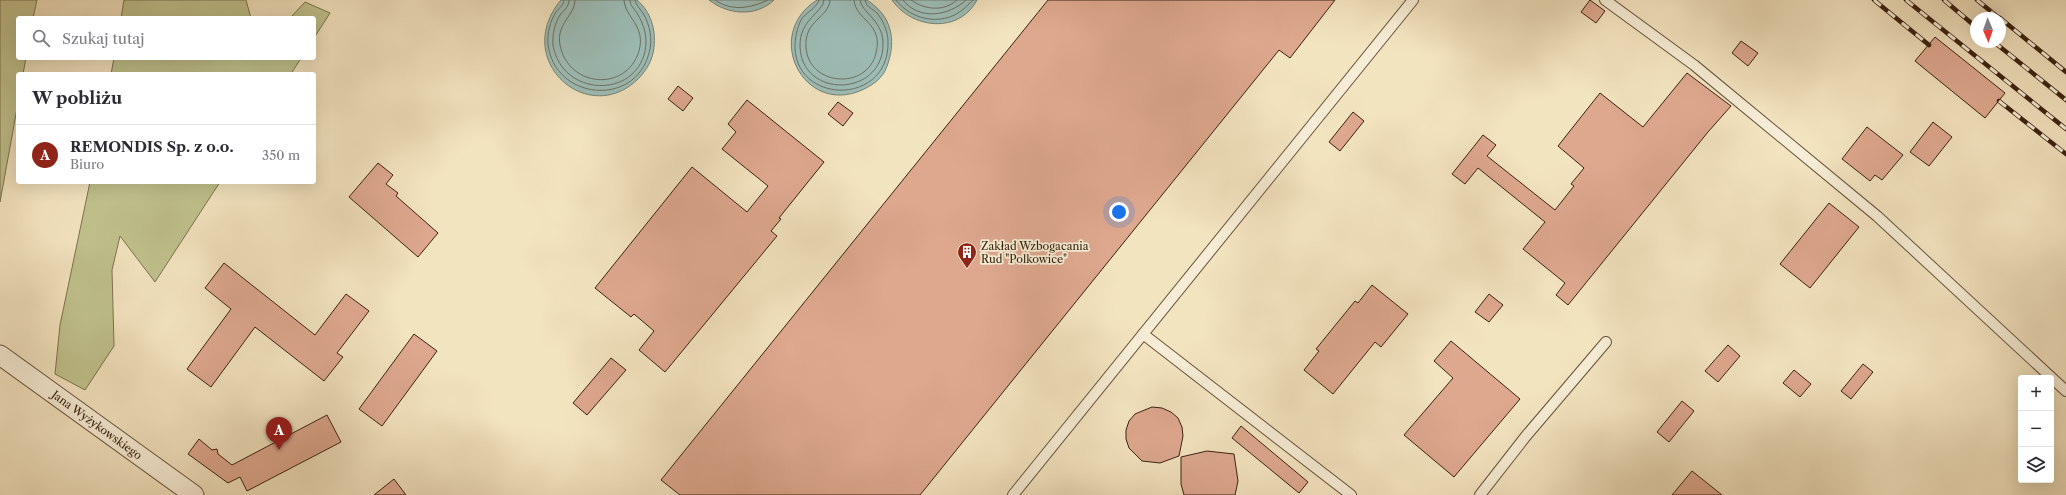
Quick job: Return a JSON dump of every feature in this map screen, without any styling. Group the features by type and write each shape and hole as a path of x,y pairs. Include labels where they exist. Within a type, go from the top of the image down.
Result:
{"street":[{"name":"Jana Wyżykowskiego","path":"0,355 194,495"}],"lane":[{"path":"1013,495 1413,0"},
{"path":"1605,0 1694,65 1877,216 2066,391"},
{"path":"1143,334 1351,495"},
{"path":"1480,495 1526,436 1606,342"}],"green space":[{"path":"0,0 37,0 33,16 16,16 16,60 26,60 23,72 16,72 16,114 0,202"},
{"path":"124,0 246,0 250,16 121,16"},
{"path":"305,2 330,13 316,35 316,16 292,16"},
{"path":"114,60 300,60 292,72 111,72"},
{"path":"90,184 219,184 155,282 120,236 112,270 114,346 85,390 55,374 60,325"}],"water":[{"path":"561,0 637,0 642,5 652,22 654,41 651,60 647,68 638,79 618,92 598,96 578,91 562,80 550,64 545,45 548,23"},
{"path":"709,0 774,0 758,10 741,12 732,11 716,5"},
{"path":"817,0 866,0 876,7 887,21 890,29 892,46 885,71 872,85 862,90 841,95 823,92 808,82 797,68 792,51 793,32 801,15"},
{"path":"892,0 977,0 969,11 959,18 947,23 935,24 923,22 911,17 901,10"}],"building":[{"name":"Zakład Wzbogacania Rud \"Polkowice\"","path":"1048,0 1335,0 1290,58 1279,50 920,495 680,495 661,480"},
{"path":"1590,0 1605,11 1596,23 1581,12"},
{"path":"1935,37 2005,93 1985,118 1915,61"},
{"path":"1741,41 1758,53 1748,66 1732,53"},
{"path":"1687,73 1731,106 1708,132 1568,305 1556,295 1565,283 1523,249 1545,222 1478,168 1465,184 1452,174 1483,135 1496,145 1487,156 1555,210 1574,186 1571,184 1584,168 1558,146 1600,93 1643,127"},
{"path":"678,86 693,98 683,111 668,99"},
{"path":"747,100 824,162 779,218 781,219 771,231 777,236 665,372 639,350 654,331 634,314 631,317 595,288 692,167 747,212 768,186 722,149 736,132 728,124"},
{"path":"838,102 853,113 843,126 828,114"},
{"path":"1353,112 1364,121 1340,151 1329,142"},
{"path":"1933,122 1952,137 1929,166 1910,152"},
{"path":"1867,127 1903,155 1882,180 1875,175 1870,181 1842,159"},
{"path":"378,163 393,175 386,184 398,193 396,196 438,233 418,257 349,197"},
{"path":"1829,203 1859,227 1810,288 1780,264"},
{"path":"224,263 315,335 346,294 369,311 337,353 343,357 324,381 255,327 211,387 187,369 231,309 205,288"},
{"path":"1372,285 1408,314 1381,347 1375,342 1333,394 1304,370 1319,351 1316,349 1355,301 1358,303"},
{"path":"1489,294 1503,305 1489,322 1475,312"},
{"path":"414,334 437,351 382,426 359,409"},
{"path":"1451,341 1520,399 1454,477 1404,435 1453,378 1434,361"},
{"path":"1728,345 1740,356 1718,382 1705,371"},
{"path":"611,358 626,370 587,415 573,403"},
{"path":"1863,364 1873,372 1851,399 1841,391"},
{"path":"1794,370 1811,384 1800,397 1783,383"},
{"path":"1682,401 1694,411 1669,442 1657,432"},
{"path":"1152,407 1162,408 1171,412 1178,418 1182,427 1183,436 1179,456 1160,463 1142,461 1129,448 1126,439 1126,430 1129,421 1135,414"},
{"path":"327,415 341,442 247,491 240,477 228,483 188,454 199,439 212,450 217,449 218,454 232,465"},
{"path":"1241,426 1308,482 1299,493 1232,438"},
{"path":"1207,451 1234,454 1238,481 1235,495 1184,495 1181,484 1181,457"},
{"path":"1692,471 1722,495 1672,495"},
{"path":"394,479 406,495 374,495"}],"railway":[{"path":"1874,0 1929,45"},
{"path":"1906,0 2066,129"},
{"path":"1944,0 1970,22"},
{"path":"1977,0 1992,12"},
{"path":"2006,23 2066,72"},
{"path":"2001,48 2066,100"},
{"path":"1999,101 2066,154"}],"place":[{"name":"Zakład Wzbogacania Rud \"Polkowice\"","path":"967,269"},
{"name":"REMONDIS Sp. z o.o.","path":"279,450"}]}
